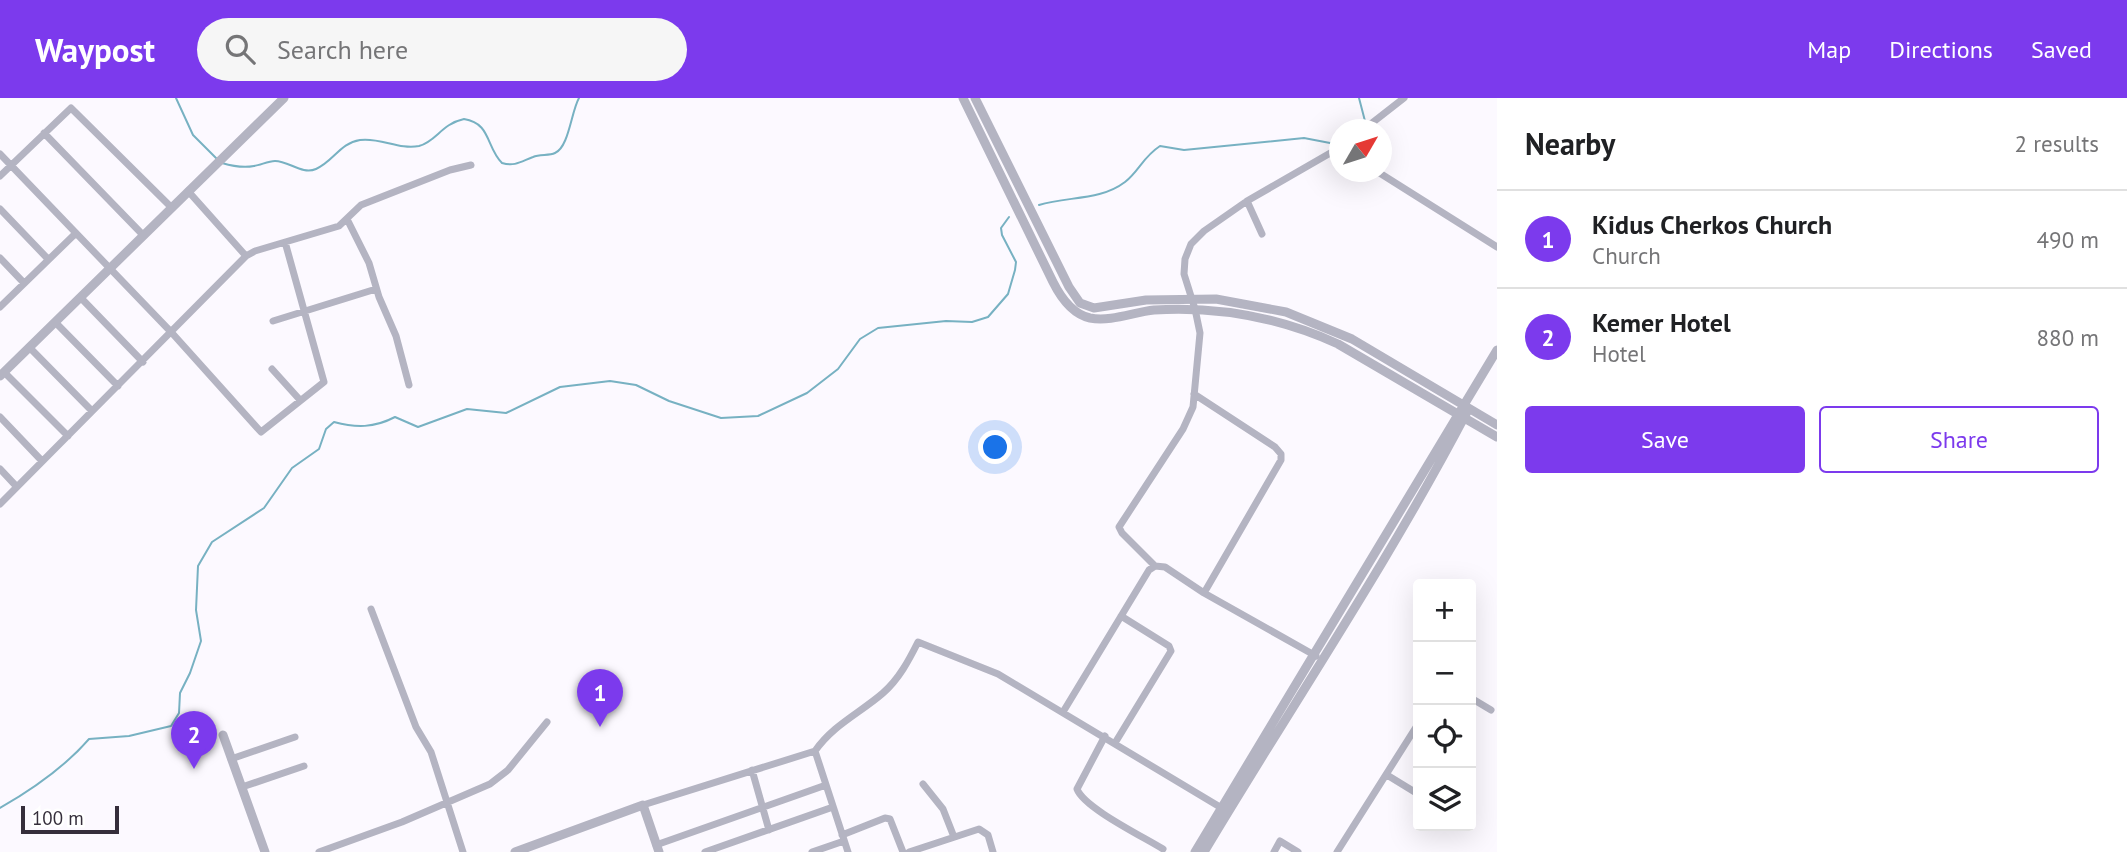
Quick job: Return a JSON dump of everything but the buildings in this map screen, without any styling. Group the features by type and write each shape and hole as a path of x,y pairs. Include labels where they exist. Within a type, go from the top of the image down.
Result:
{"street":[{"path":"68,436 3,370 81,298 284,98"},
{"path":"963,98 1053,282 1073,310 1092,318 1153,310 1195,309 1257,316 1314,333 1463,411 1497,425"},
{"path":"975,98 1069,287 1080,303 1094,308 1146,300 1216,299 1286,313 1352,339 1463,411 1497,437"},
{"path":"1377,119 1404,98"},
{"path":"0,176 71,108 171,207"},
{"path":"44,134 143,235"},
{"path":"0,154 172,333 261,432 324,382 285,242"},
{"path":"1155,566 1122,533 1120,523 1182,429 1193,407 1200,333 1184,274 1185,259 1191,244 1204,231 1247,201 1329,154"},
{"path":"0,504 246,256 339,226 361,205 450,170 471,165"},
{"path":"1392,181 1497,247"},
{"path":"188,191 246,256"},
{"path":"1247,201 1262,234"},
{"path":"0,209 48,259"},
{"path":"347,219 369,262 376,289 396,336 409,385"},
{"path":"0,307 76,233"},
{"path":"0,258 24,283"},
{"path":"273,321 376,289"},
{"path":"81,298 143,362"},
{"path":"55,322 118,386"},
{"path":"29,347 92,411"},
{"path":"1195,852 1319,658 1433,468 1497,350"},
{"path":"272,369 300,400"},
{"path":"1195,394 1275,447 1281,460 1204,593"},
{"path":"0,417 43,461"},
{"path":"0,469 17,487"},
{"path":"1063,712 1149,570 1155,566 1166,567 1204,593 1319,658"},
{"path":"372,609 416,727 431,752 463,852"},
{"path":"1115,743 1171,651 1169,646 1121,616"},
{"path":"515,852 643,805 815,751 846,719 884,692 907,664 918,642 998,674 1224,810"},
{"path":"1476,701 1491,710"},
{"path":"319,852 448,804 490,784 508,770 547,722"},
{"path":"1337,852 1413,732"},
{"path":"223,735 265,852"},
{"path":"1105,736 1077,789 1079,793 1095,808 1163,849"},
{"path":"232,759 295,737"},
{"path":"815,751 848,852"},
{"path":"242,787 304,766"},
{"path":"752,771 769,830"},
{"path":"1387,775 1413,791"},
{"path":"923,784 943,809 954,837"},
{"path":"643,805 657,850 826,785"},
{"path":"705,852 718,850 833,807"},
{"path":"1204,852 1224,810"},
{"path":"812,852 885,818 890,819 902,852"},
{"path":"909,852 981,829 988,835 993,852"},
{"path":"940,841 944,852"},
{"path":"1274,852 1280,841 1298,852"}],"waterway":[{"path":"176,98 193,135 218,160"},
{"path":"222,163 246,167 275,161 311,170 322,166 353,142 375,140 419,146 456,121 464,119 473,121 484,130 502,163 515,164 536,156 553,154 560,149 567,137 579,98"},
{"path":"1359,98 1364,119"},
{"path":"1039,205 1094,195 1115,188 1130,178 1160,146 1184,150 1304,138 1329,143"},
{"path":"0,808 48,777 89,739 129,736 171,726 179,713 180,693 201,641 196,610 198,566 212,542 264,508 292,468 319,449 326,429 334,422 365,426 395,417 418,427 467,409 506,413 560,387 610,381 636,385 669,401 721,418 758,416 807,393 838,369 860,339 878,328 946,321 972,322 988,317 1008,294 1015,270 1016,262 1001,228 1009,217"}],"place":[{"name":"Kidus Cherkos Church","path":"600,727"},
{"name":"Kemer Hotel","path":"194,769"}]}
